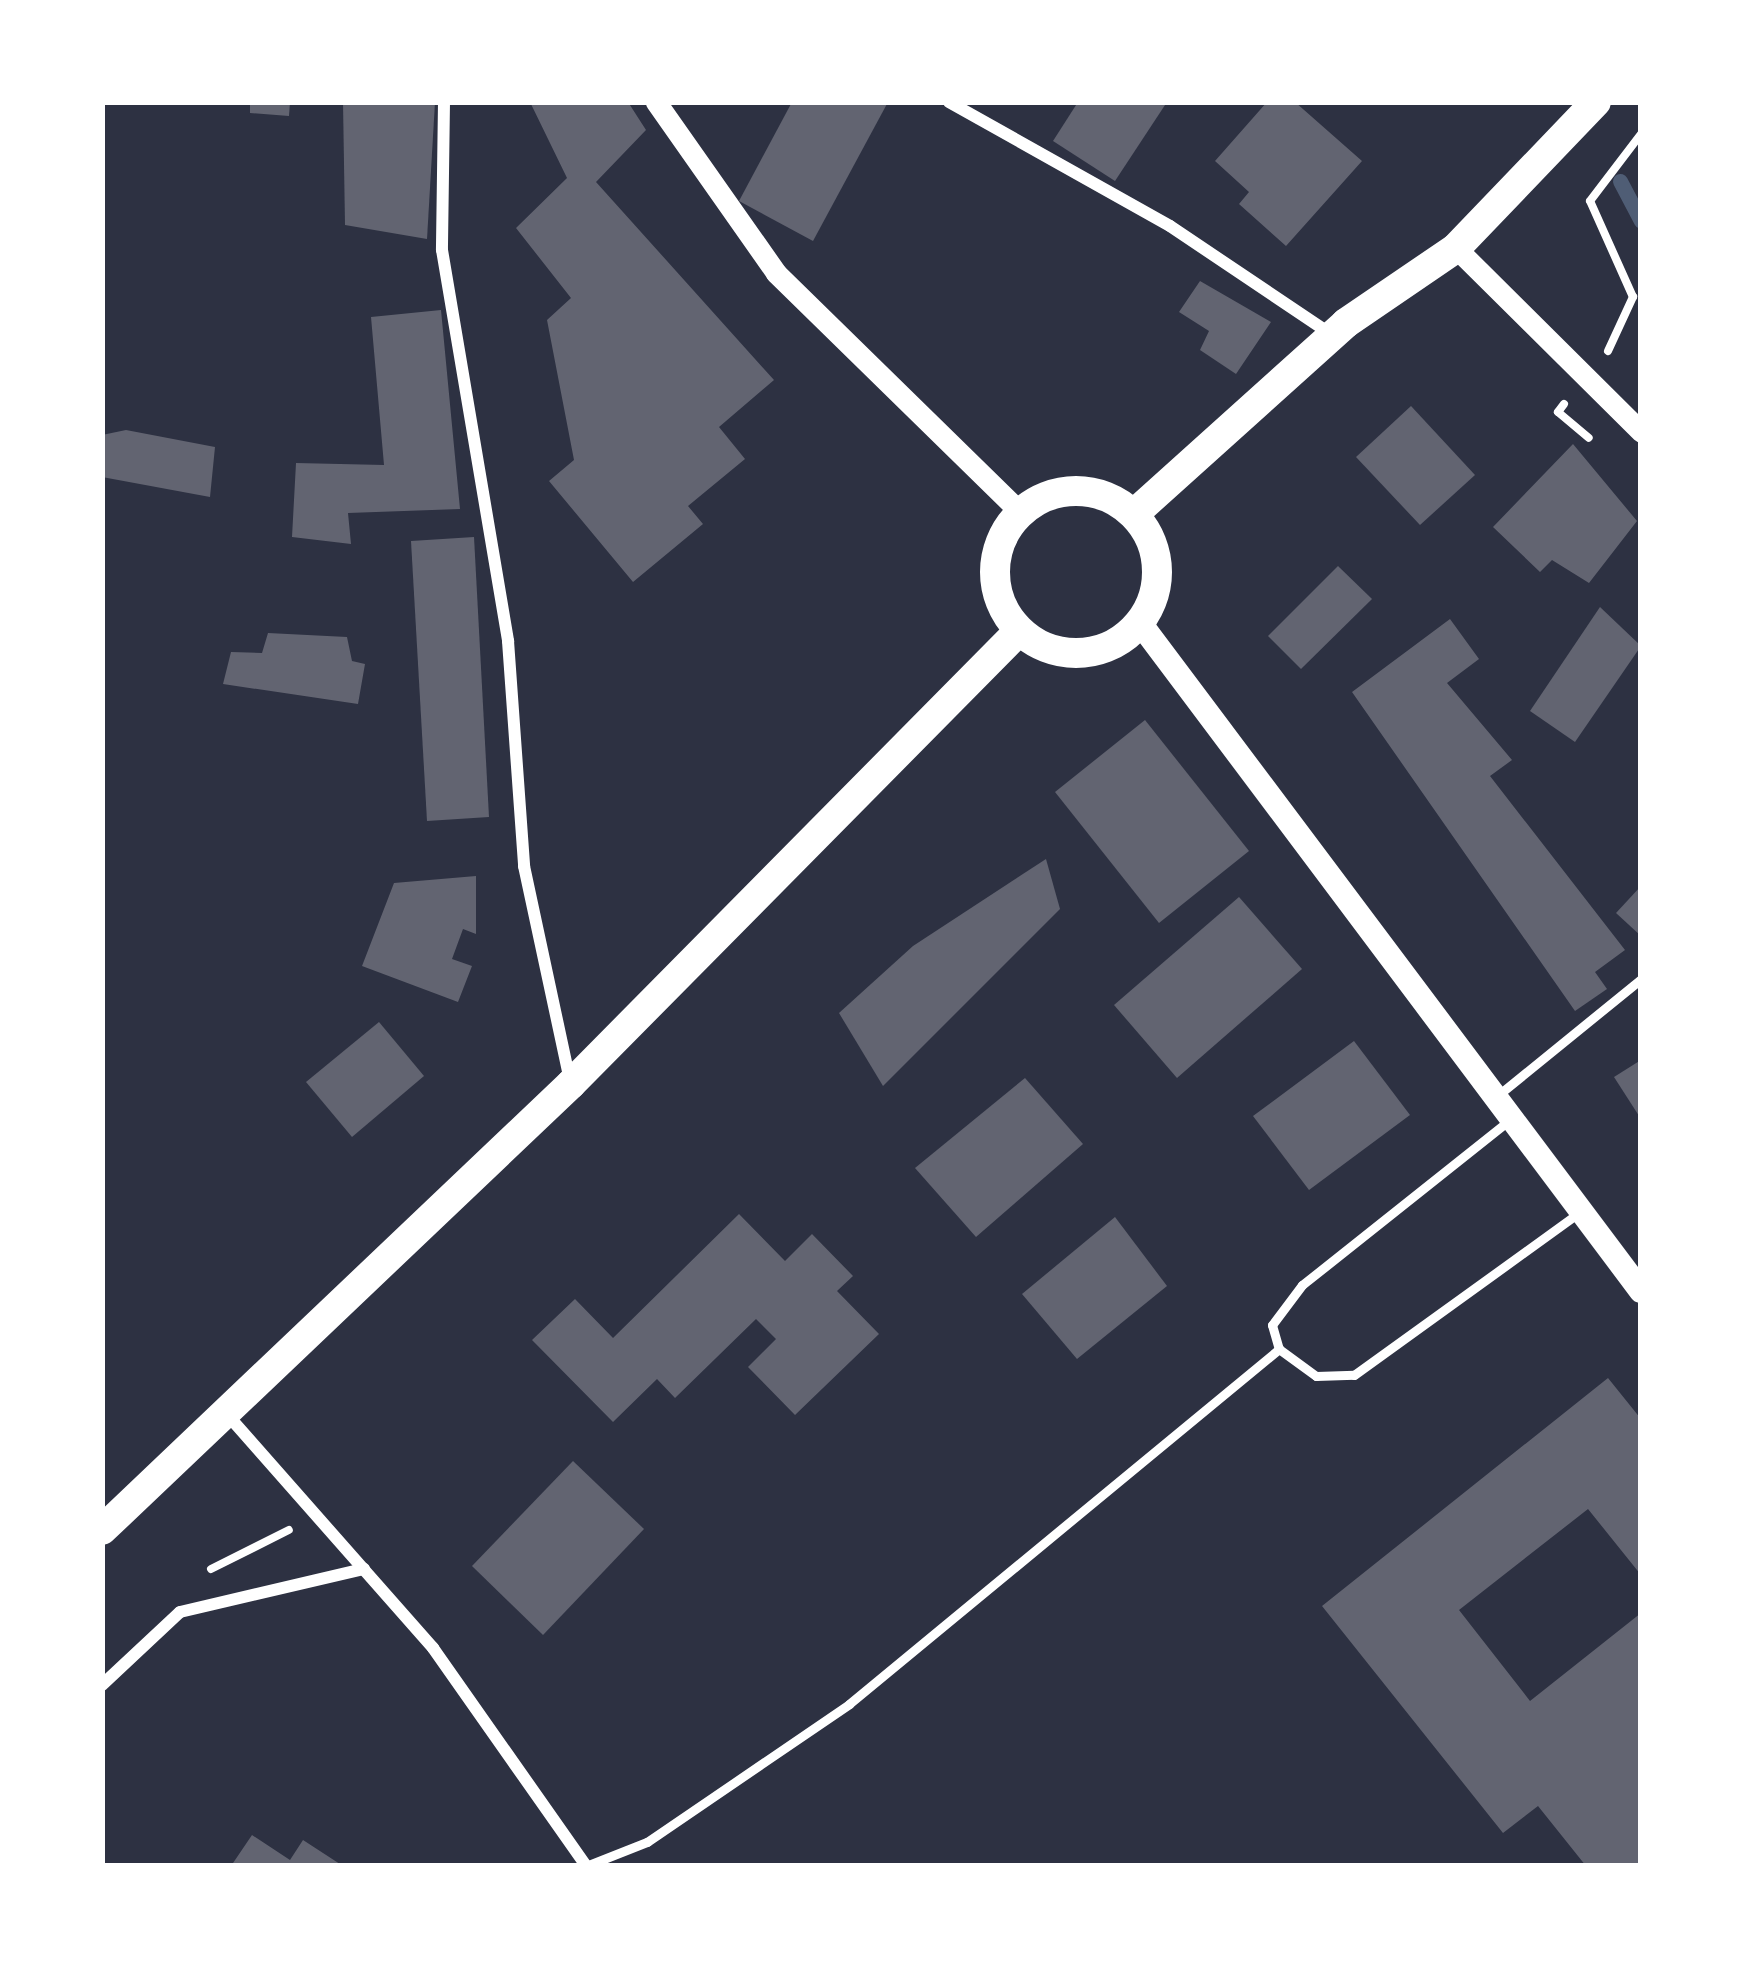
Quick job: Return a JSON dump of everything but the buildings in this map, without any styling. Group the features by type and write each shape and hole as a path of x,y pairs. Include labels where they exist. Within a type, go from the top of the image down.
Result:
{"main road":[{"path":"1134,514 1334,335 1456,248 1596,102"},
{"path":"1078,491 1134,514 1156,556 1140,623 1095,652 1042,647 1018,631 994,585 994,558 1020,512 1078,491"},
{"path":"1140,623 1490,1101 1641,1291"},
{"path":"102,1530 571,1084 1018,631"}],"street":[{"path":"444,102 442,250 508,641 524,866 571,1084"},
{"path":"656,102 776,273 1020,512"},
{"path":"949,102 1170,226 1334,335"},
{"path":"1456,248 1641,432"},
{"path":"225,1412 364,1569 586,1866"},
{"path":"102,1685 180,1612 364,1569"}],"lane":[{"path":"1490,1101 1641,979"},
{"path":"1507,1122 1302,1285 1272,1324 1279,1349 1316,1376 1354,1375 1579,1214"},
{"path":"586,1866 647,1842 849,1704 1279,1349"}],"path":[{"path":"1610,349 1633,297 1590,201 1641,134"}],"waterway":[{"path":"1620,181 1641,221"}]}
